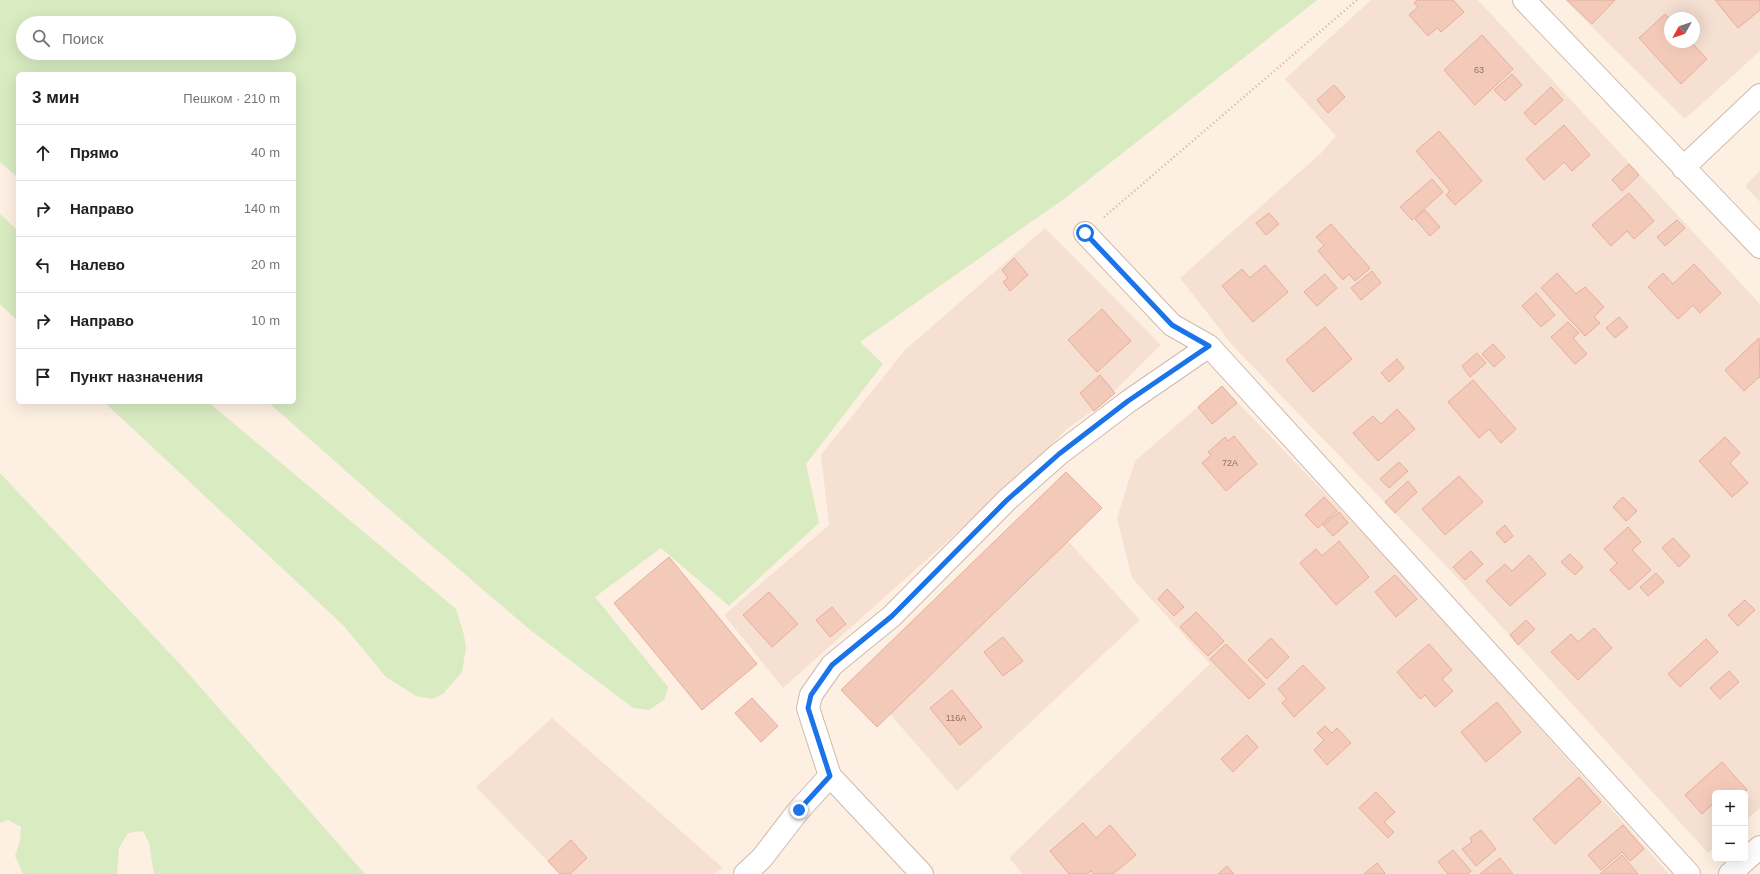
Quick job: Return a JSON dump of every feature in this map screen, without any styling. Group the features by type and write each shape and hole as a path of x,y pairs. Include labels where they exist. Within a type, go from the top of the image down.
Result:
{"street":[{"path":"1524,0 1760,247"},
{"path":"1683,168 1760,95"},
{"path":"1085,233 1172,325 1209,346 1689,874"},
{"path":"922,874 830,776 808,708 811,695 832,665 892,616 1007,500 1059,454 1128,401 1209,346"},
{"path":"745,874 762,858 799,810 830,776"},
{"path":"1730,874 1760,847"}],"path":[{"path":"1085,233 1357,0"}],"shaded area":[{"path":"1371,0 1478,0 1760,304 1760,808 1748,818 1748,790 1712,790 1712,850 1708,853 1450,570 1233,346 1180,278 1321,153 1336,136 1285,79"},
{"path":"1565,0 1760,0 1760,51 1685,119"},
{"path":"1760,171 1760,202 1745,186"},
{"path":"1045,228 1161,345 1097,408 1068,428 1018,478 783,688 724,615 829,525 821,455 905,350"},
{"path":"1222,386 1411,583 1669,874 1023,874 1009,858 1210,664 1132,578 1117,518 1135,461"},
{"path":"1068,541 1140,620 957,791 890,714"},
{"path":"552,718 723,868 713,874 560,874 476,787"}],"green space":[{"path":"0,0 1317,0 1068,196 860,342 883,364 806,464 819,523 729,606 661,548 595,597 668,687 664,700 649,710 633,708 529,629 382,503 270,404 296,404 296,72 16,72 16,176 0,162"},
{"path":"0,214 16,229 16,319 0,304"},
{"path":"106,404 210,404 456,609 464,635 466,648 462,672 443,694 432,699 416,696 386,677 343,625"},
{"path":"0,473 179,663 365,874 154,874 149,843 143,831 128,833 119,848 117,874 23,874 15,856 20,841 21,827 8,820 0,823"}],"building":[{"path":"1417,0 1453,0 1464,12 1441,32 1437,28 1428,36 1409,15 1418,7 1414,3"},
{"path":"1567,0 1615,0 1592,24"},
{"path":"1715,0 1760,0 1760,10 1738,28"},
{"path":"1664,15 1664,48 1697,48 1707,59 1681,84 1639,38"},
{"path":"1482,35 1513,69 1475,105 1444,70"},
{"path":"1512,74 1522,85 1505,101 1494,90"},
{"path":"1334,85 1345,97 1328,113 1317,100"},
{"path":"1551,87 1563,100 1535,125 1524,113"},
{"path":"1564,125 1590,155 1572,171 1564,162 1544,180 1526,159"},
{"path":"1439,131 1482,181 1455,205 1446,195 1450,191 1416,151"},
{"path":"1629,164 1639,175 1622,191 1612,180"},
{"path":"1432,179 1443,192 1412,220 1400,207"},
{"path":"1629,193 1654,221 1634,239 1627,231 1611,246 1592,225"},
{"path":"1425,210 1440,227 1430,236 1415,219"},
{"path":"1269,213 1279,224 1266,235 1256,223"},
{"path":"1677,220 1685,228 1665,246 1657,237"},
{"path":"1331,224 1370,268 1355,281 1349,274 1343,280 1318,251 1324,245 1316,237"},
{"path":"1014,258 1028,275 1010,291 1003,282 1008,278 1002,270"},
{"path":"1694,264 1721,293 1700,313 1693,305 1678,319 1648,287 1663,273 1673,284"},
{"path":"1265,265 1288,292 1253,322 1222,286 1242,269 1250,278"},
{"path":"1372,271 1381,283 1361,300 1351,288"},
{"path":"1557,273 1576,294 1585,287 1604,307 1594,317 1600,323 1585,336 1541,288"},
{"path":"1325,274 1337,288 1317,306 1304,292"},
{"path":"1536,293 1555,315 1541,327 1522,306"},
{"path":"1102,309 1131,341 1097,372 1068,340"},
{"path":"1619,317 1628,327 1615,338 1606,328"},
{"path":"1568,322 1579,333 1573,338 1587,354 1575,364 1551,337"},
{"path":"1325,327 1352,359 1313,392 1286,360"},
{"path":"1759,338 1760,378 1759,377 1744,391 1725,370"},
{"path":"1493,344 1505,357 1494,367 1482,354"},
{"path":"1477,353 1486,363 1470,377 1462,366"},
{"path":"1397,359 1404,368 1389,382 1381,373"},
{"path":"1100,375 1115,393 1094,411 1080,393"},
{"path":"1473,380 1516,429 1501,443 1489,429 1479,438 1448,402"},
{"path":"1222,386 1237,403 1212,424 1198,407"},
{"path":"1397,409 1415,429 1378,461 1353,433 1373,416 1381,424"},
{"path":"1234,436 1257,464 1226,491 1202,463 1211,455 1208,452 1225,437 1228,441"},
{"path":"1725,437 1740,453 1730,463 1748,483 1732,497 1699,461"},
{"path":"1399,462 1408,471 1389,488 1380,479"},
{"path":"1066,472 1102,508 877,727 841,690"},
{"path":"1459,476 1483,502 1445,535 1422,509"},
{"path":"1408,481 1417,492 1395,513 1385,502"},
{"path":"1324,497 1337,511 1318,528 1305,515"},
{"path":"1623,497 1637,511 1626,521 1613,507"},
{"path":"1339,512 1348,523 1333,536 1323,525"},
{"path":"1505,525 1513,536 1505,543 1496,533"},
{"path":"1628,527 1641,542 1632,550 1651,570 1629,590 1610,570 1617,563 1604,549"},
{"path":"1673,538 1690,556 1679,567 1662,548"},
{"path":"1339,541 1369,577 1336,605 1300,563 1316,549 1322,556"},
{"path":"1471,551 1483,564 1465,580 1453,567"},
{"path":"1570,554 1583,567 1575,575 1561,562"},
{"path":"1529,555 1546,574 1510,606 1486,581 1505,564 1512,571"},
{"path":"669,557 757,664 702,710 614,603"},
{"path":"1656,573 1664,582 1648,596 1640,587"},
{"path":"1395,575 1417,599 1396,617 1375,592"},
{"path":"1167,589 1184,607 1174,616 1158,599"},
{"path":"769,592 798,624 772,647 743,615"},
{"path":"1745,600 1755,610 1738,626 1728,615"},
{"path":"832,607 846,624 830,637 816,620"},
{"path":"1196,612 1224,641 1208,656 1180,627"},
{"path":"1526,620 1535,629 1518,645 1510,635"},
{"path":"1594,628 1612,648 1578,680 1551,652 1571,634 1578,642"},
{"path":"1003,637 1023,661 1003,676 984,652"},
{"path":"1271,638 1289,657 1267,679 1248,660"},
{"path":"1706,639 1718,652 1680,687 1668,674"},
{"path":"1226,644 1265,684 1249,699 1210,659"},
{"path":"1429,644 1452,670 1442,679 1453,691 1435,707 1425,695 1420,699 1397,672"},
{"path":"1303,665 1325,688 1294,717 1282,703 1287,699 1278,689"},
{"path":"1729,671 1739,682 1720,699 1710,688"},
{"path":"952,690 982,727 960,745 930,708"},
{"path":"752,698 778,726 761,742 735,713"},
{"path":"1497,702 1521,732 1486,762 1461,732"},
{"path":"1325,726 1332,733 1337,728 1351,743 1327,765 1314,750 1324,740 1317,733"},
{"path":"1247,735 1258,747 1233,772 1221,759"},
{"path":"1722,762 1747,790 1712,790 1712,805 1702,814 1685,795"},
{"path":"1579,777 1601,802 1555,844 1533,819"},
{"path":"1376,792 1395,812 1384,822 1394,832 1388,838 1359,808"},
{"path":"1083,823 1096,838 1110,825 1136,855 1113,874 1094,874 1091,871 1087,874 1069,874 1050,851"},
{"path":"1623,825 1644,849 1630,861 1622,852 1601,870 1588,855"},
{"path":"1481,830 1496,849 1476,866 1462,849 1472,842 1470,838"},
{"path":"571,840 587,858 570,874 560,874 548,861"},
{"path":"1453,850 1471,871 1468,874 1448,874 1438,862"},
{"path":"1622,855 1638,874 1600,874"},
{"path":"1500,858 1513,874 1480,874"},
{"path":"1377,863 1385,873 1384,874 1364,874"},
{"path":"1227,866 1234,874 1218,874"}],"route":[{"path":"799,810 830,776 808,708 811,695 832,665 892,616 1007,500 1059,454 1128,401 1209,346 1172,325 1085,233"}]}
